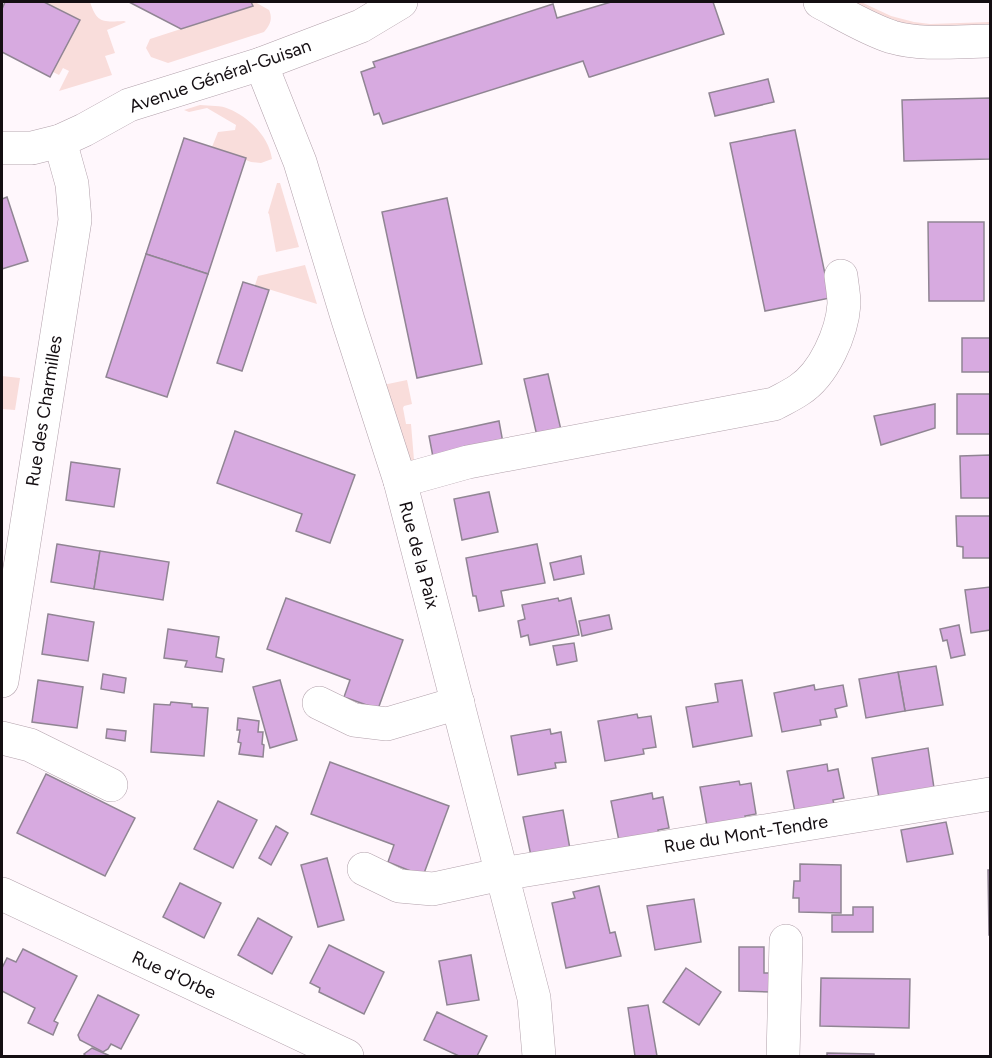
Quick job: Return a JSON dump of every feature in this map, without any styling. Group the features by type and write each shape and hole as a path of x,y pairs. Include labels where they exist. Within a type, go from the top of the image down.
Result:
{"street":[{"name":"Avenue Général-Guisan","path":"2,148 32,148 60,141 129,105 261,64 361,26 401,2"},
{"path":"820,2 892,37 922,42 990,41"},
{"name":"Rue de la Paix","path":"261,64 300,162 400,481 534,998 538,1056"},
{"name":"Rue des Charmilles","path":"2,681 6,618 75,220 72,184 60,141"},
{"path":"400,481 468,462 774,404 800,390 816,375 828,356 840,326 844,303 841,276"},
{"path":"319,703 354,720 387,724 458,704"},
{"path":"2,738 30,745 111,785"},
{"name":"Rue du Mont-Tendre","path":"364,869 399,886 433,889 502,874 990,794"},
{"name":"Rue d'Orbe","path":"2,894 347,1056"},
{"path":"783,1056 786,941"}],"shaded area":[{"path":"44,2 90,2 95,14 101,20 126,22 107,30 115,53 105,56 112,75 59,91 69,71 63,68 59,75 53,72 79,20"},
{"path":"251,2 269,10 270,22 264,32 168,63 151,57 146,48 150,39 252,6"},
{"path":"853,2 861,2 891,16 914,22 930,24 990,22 990,31 908,29"},
{"path":"200,105 219,106 244,117 267,143 272,159 261,163 251,162 212,147 218,132 235,130 236,125 207,108 189,112 184,110"},
{"path":"277,183 280,183 299,247 276,252 268,213"},
{"path":"305,265 317,304 255,285 258,276"},
{"path":"2,376 20,378 15,410 2,409"},
{"path":"407,380 412,404 403,408 406,424 411,424 414,460 410,465 383,385"}],"building":[{"path":"5,2 44,2 80,20 50,77 2,52 2,9"},
{"path":"129,2 251,2 253,6 181,29"},
{"path":"611,2 713,2 724,34 590,77 583,61 383,124 379,113 374,115 361,72 375,67 373,62 553,4 557,18"},
{"path":"768,79 774,102 715,116 709,93"},
{"path":"990,98 990,159 904,161 902,100"},
{"path":"795,130 830,298 765,311 730,143"},
{"path":"184,138 246,158 208,274 146,254"},
{"path":"7,197 28,261 2,269 2,199"},
{"path":"447,198 482,364 417,378 382,212"},
{"path":"928,222 984,222 984,301 929,301"},
{"path":"146,254 208,274 167,397 106,377"},
{"path":"243,282 269,290 242,371 217,363"},
{"path":"962,338 990,338 990,372 962,372"},
{"path":"548,374 561,430 537,436 524,379"},
{"path":"957,394 990,394 990,434 957,434"},
{"path":"935,404 935,428 881,445 874,416"},
{"path":"499,421 503,443 433,457 429,436"},
{"path":"235,431 355,475 330,543 296,531 302,514 217,483"},
{"path":"990,455 990,498 961,498 960,456"},
{"path":"71,462 120,469 114,507 66,500"},
{"path":"489,492 498,532 462,540 454,499"},
{"path":"956,516 990,516 990,558 963,558 963,547 957,546"},
{"path":"57,544 100,551 94,589 51,582"},
{"path":"537,544 545,583 501,591 504,606 479,611 476,596 473,596 466,558"},
{"path":"100,551 169,562 163,600 94,589"},
{"path":"581,556 584,574 554,580 550,563"},
{"path":"990,587 990,630 971,633 965,590"},
{"path":"286,598 403,640 378,709 344,697 350,680 267,649"},
{"path":"558,598 559,601 571,598 579,635 530,645 528,635 521,637 518,621 525,619 522,605"},
{"path":"48,614 94,622 88,661 42,654"},
{"path":"609,615 612,629 582,636 579,621"},
{"path":"959,625 965,655 951,658 947,640 943,641 940,629"},
{"path":"168,629 219,637 216,657 224,659 222,672 185,667 187,661 164,658"},
{"path":"574,643 577,661 557,665 553,646"},
{"path":"936,666 943,705 905,711 898,672"},
{"path":"898,672 905,711 866,718 859,679"},
{"path":"103,674 126,678 124,693 101,689"},
{"path":"38,680 83,687 77,728 32,722"},
{"path":"280,680 297,740 270,748 253,687"},
{"path":"742,680 752,736 693,747 686,707 718,702 715,684"},
{"path":"814,685 815,690 843,685 847,706 835,709 837,717 820,720 821,725 782,732 774,693"},
{"path":"171,702 208,708 204,756 151,752 154,704 170,705"},
{"path":"637,714 638,718 651,716 656,747 643,749 644,754 605,761 598,721"},
{"path":"238,718 259,721 258,732 263,732 263,757 239,754 241,743 238,742 240,730 237,730"},
{"path":"107,729 126,731 125,741 106,738"},
{"path":"550,729 551,734 561,732 566,762 555,763 556,768 518,775 511,736"},
{"path":"928,748 934,788 879,798 872,758"},
{"path":"330,762 449,806 423,876 388,862 394,845 311,814"},
{"path":"827,764 828,771 838,769 844,798 833,800 834,804 795,812 787,771"},
{"path":"46,774 135,818 105,876 17,833"},
{"path":"739,781 740,785 751,783 756,814 745,816 746,819 707,826 700,787"},
{"path":"652,793 653,799 663,797 669,828 658,830 659,834 619,841 611,801"},
{"path":"218,801 257,820 233,868 194,849"},
{"path":"563,810 570,849 531,856 523,817"},
{"path":"946,822 953,854 907,862 901,830"},
{"path":"276,826 288,833 271,865 259,858"},
{"path":"327,858 344,920 318,927 301,865"},
{"path":"800,864 841,865 841,913 799,912 799,898 793,898 794,881 800,881"},
{"path":"988,870 990,870 990,935 989,935"},
{"path":"180,883 221,903 204,938 163,917"},
{"path":"599,886 610,933 615,932 621,956 566,968 552,903 575,898 573,892"},
{"path":"694,899 701,942 655,950 647,906"},
{"path":"853,907 873,907 873,932 832,932 832,915 853,915"},
{"path":"258,918 292,937 272,974 238,955"},
{"path":"329,945 384,972 364,1014 319,992 320,988 310,983"},
{"path":"739,947 764,947 764,973 770,973 770,992 739,991"},
{"path":"23,949 77,976 54,1021 58,1023 53,1035 28,1023 35,1008 2,991 2,968 7,958 16,962"},
{"path":"471,955 479,1000 447,1005 439,961"},
{"path":"686,968 721,992 699,1025 663,1002"},
{"path":"821,978 910,979 909,1028 820,1026"},
{"path":"98,995 139,1015 121,1049 111,1044 103,1052 80,1040 78,1035"},
{"path":"648,1005 657,1056 635,1056 628,1008"},
{"path":"437,1012 487,1036 477,1056 459,1056 424,1040"},
{"path":"92,1048 110,1056 86,1056 84,1054"},
{"path":"827,1053 874,1054 874,1056 827,1056"}]}
